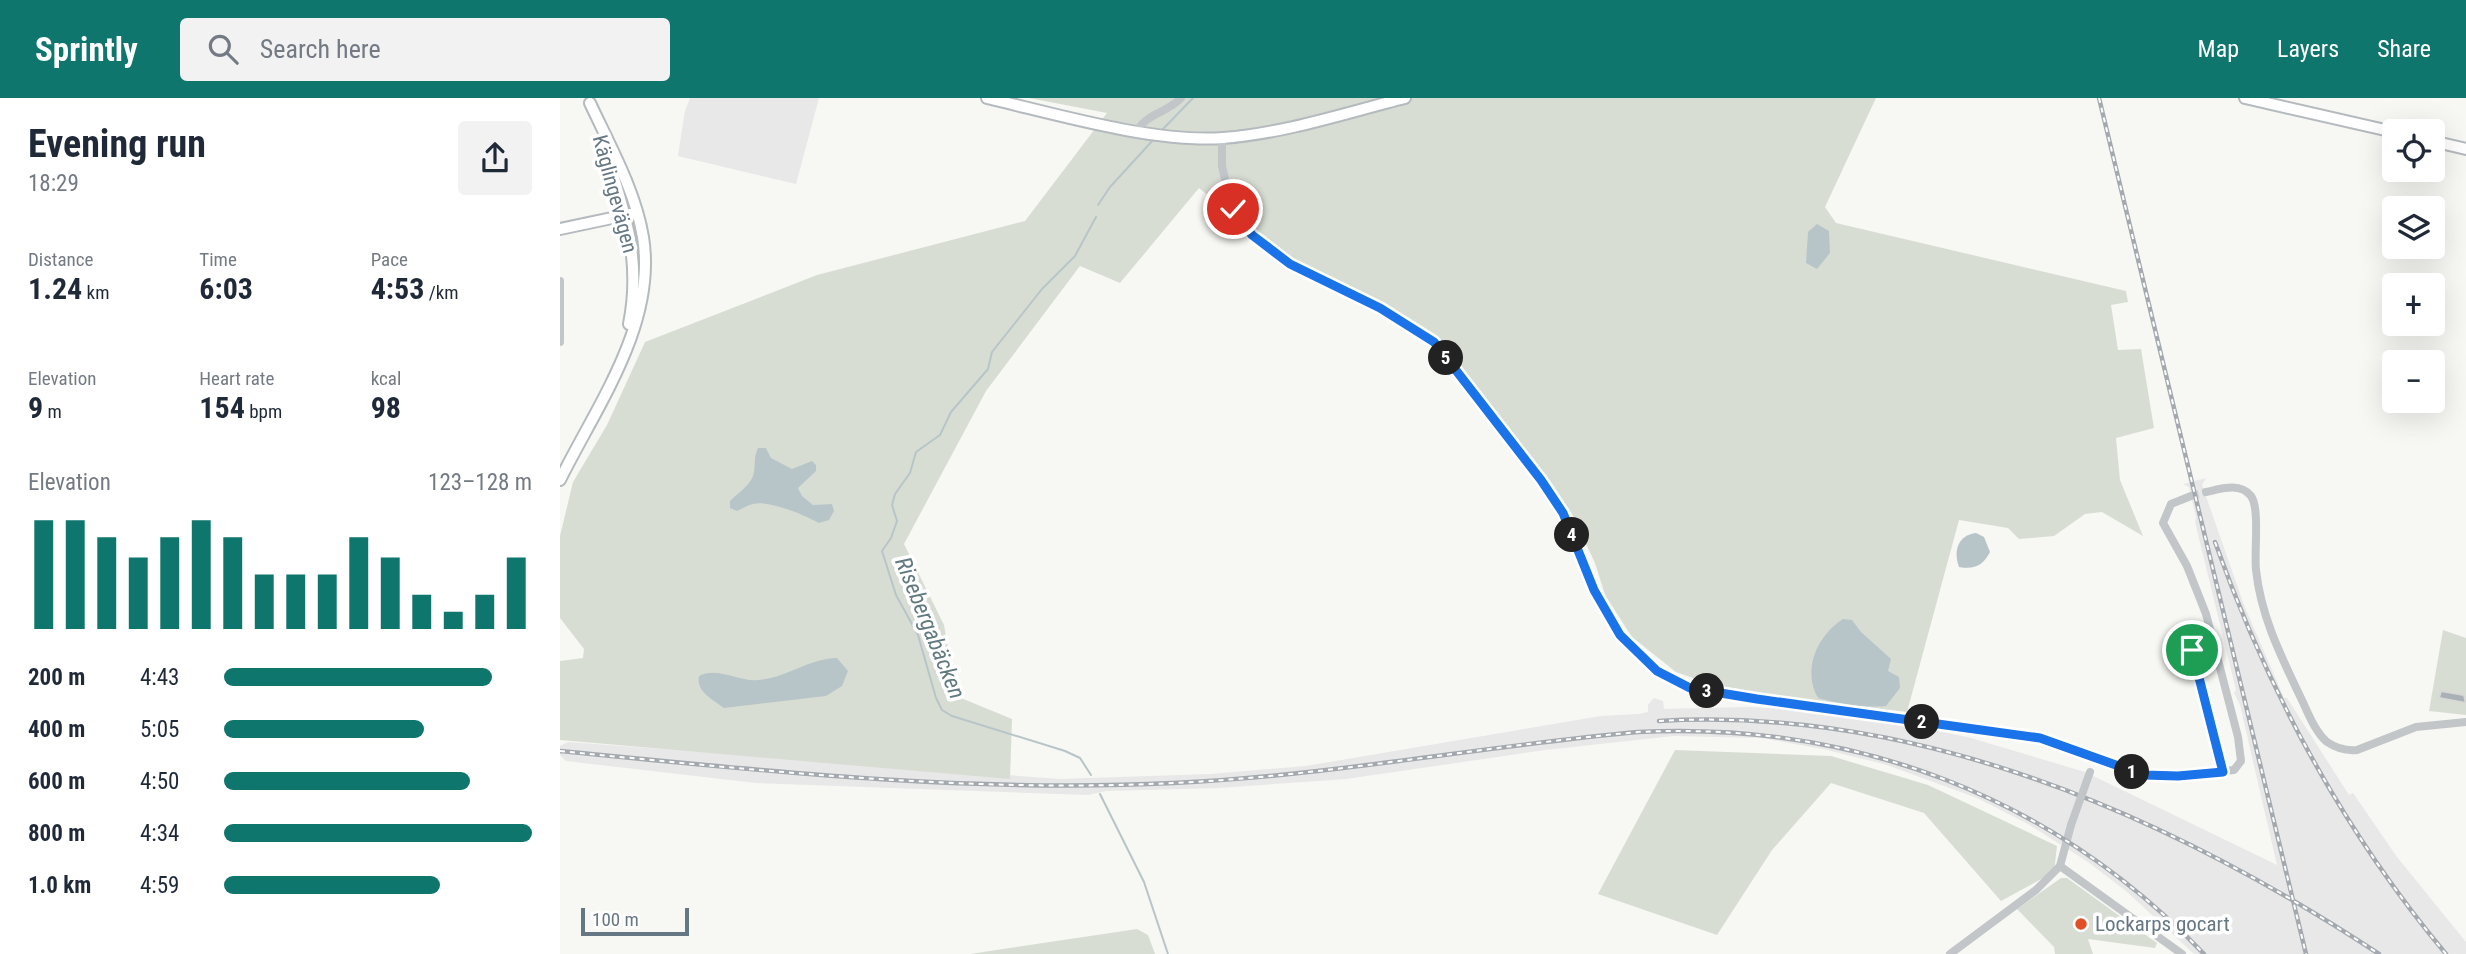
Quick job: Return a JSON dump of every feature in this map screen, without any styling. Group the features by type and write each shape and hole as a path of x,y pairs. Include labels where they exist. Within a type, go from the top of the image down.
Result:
{"main road":[{"path":"987,98 1140,132 1222,138 1276,131 1405,98"},
{"path":"2245,98 2382,129"},
{"name":"Käglingevägen","path":"560,480 632,337 645,282 643,237 631,214 589,100"},
{"path":"2445,144 2466,149"},
{"path":"560,229 631,214"},
{"name":"Käglingevägen","path":"560,489 565,469"}],"street":[{"path":"1140,132 1144,120 1173,106 1181,98"},
{"path":"1222,138 1222,166 1233,209 1252,235 1290,264 1380,308 1434,342 1541,480 1563,513 1594,590 1620,635 1657,671 1690,688 2040,738 2144,775 2178,776 2238,769 2241,756 2213,642 2196,586 2163,523 2171,503 2191,496"},
{"path":"560,281 560,342"},
{"path":"2206,492 2234,487 2244,490 2252,498 2255,509 2256,569 2261,601 2272,637 2315,726 2330,744 2348,751 2357,750 2416,727 2466,722"},
{"path":"2213,642 2192,650 2223,772"},
{"path":"1950,954 2036,890 2060,866 2094,758"},
{"path":"2060,866 2182,954"}],"shaded area":[{"path":"690,98 819,98 796,184 678,156 685,111"},
{"path":"1029,98 1876,98 1825,207 1836,223 2126,291 2128,302 2111,305 2118,350 2141,349 2154,428 2116,438 2120,480 2143,536 2102,512 2085,514 2054,536 2019,539 2008,528 1959,520 1907,712 1727,690 1676,672 1632,637 1605,595 1595,563 1572,514 1439,340 1268,244 1199,188 1120,283 1080,266 986,391 904,544 944,625 956,696 1012,719 1010,779 560,740 560,661 583,658 584,649 560,618 560,536 573,482 607,425 645,342 817,275 1025,221 1107,113"},
{"path":"1817,224 1829,231 1830,253 1817,269 1806,263 1808,232"},
{"path":"758,448 766,448 771,458 792,469 812,461 816,465 816,471 798,488 802,496 813,505 832,504 834,511 829,520 819,523 796,512 760,503 737,511 730,508 730,501 753,476"},
{"path":"2206,478 2202,485 2244,605 2284,698 2287,698 2349,795 2353,793 2397,857 2466,942 2466,954 2194,954 2126,891 2088,862 2028,824 1977,798 1887,765 1823,749 1761,738 1673,736 1545,750 1346,779 1218,788 1106,791 1088,795 756,783 566,761 560,755 560,746 568,742 1060,779 1211,774 1306,766 1601,716 1639,714 1648,712 1648,705 1654,698 1663,701 1664,709 1746,707 1809,710 1902,723 1971,738 2085,772 2277,865 2240,705 2234,693 2236,690 2189,487 2183,484"},
{"path":"1976,533 1984,537 1990,552 1978,565 1970,568 1959,567 1958,545 1965,537"},
{"path":"1843,619 1852,620 1861,632 1891,659 1888,671 1899,677 1900,688 1886,706 1852,705 1818,698 1812,676 1815,654 1826,634"},
{"path":"2443,630 2466,638 2466,715 2429,711"},
{"path":"837,658 848,671 842,686 826,696 724,708 702,691 699,682 699,676 706,673 721,673 751,680 768,679 816,662"},
{"path":"1675,750 1831,756 1928,785 2057,846 2054,872 2001,901 1924,813 1831,783 1772,850 1717,935 1598,894"},
{"name":"Lockarps gocart","path":"2061,878 2067,878 2157,943 2155,948 2088,939 2093,954 2055,954 2054,947 2017,909"},
{"path":"1137,929 1148,935 1155,954 970,954"}],"building":[{"path":"2441,691 2464,695 2466,703 2439,698"}],"waterway":[{"name":"Risebergabäcken","path":"1162,130 1193,98"},
{"name":"Risebergabäcken","path":"1098,205 1110,187 1154,139"},
{"name":"Risebergabäcken","path":"1091,775 1080,758 1065,751 952,716 942,710 918,635 896,595 882,551 891,538 897,521 892,505 895,494 910,473 916,452 940,435 951,412 988,369 992,352 1042,289 1075,256 1096,217"},
{"name":"Risebergabäcken","path":"1100,794 1144,882 1168,954"}],"tunnel":[{"path":"2191,496 2206,492"}],"railway":[{"path":"2099,98 2306,954"},
{"path":"2215,542 2259,652 2312,758 2374,859 2446,954"},
{"path":"1659,721 1756,721 1851,731 1944,751 2036,779 2126,815 2213,856 2298,903 2379,954"},
{"path":"560,751 713,766 943,783 1096,785 1173,783 1290,774 1638,732 1718,732 1797,740 1873,756 1946,780 2016,812 2083,852 2146,899 2204,954"}],"place":[{"name":"Lockarps gocart","path":"2081,924"}],"route":[{"path":"1233,209 1252,235 1290,264 1380,308 1434,342 1541,480 1563,513 1594,590 1620,635 1657,671 1690,688 2040,738 2144,775 2178,776 2223,772 2192,650"}]}
